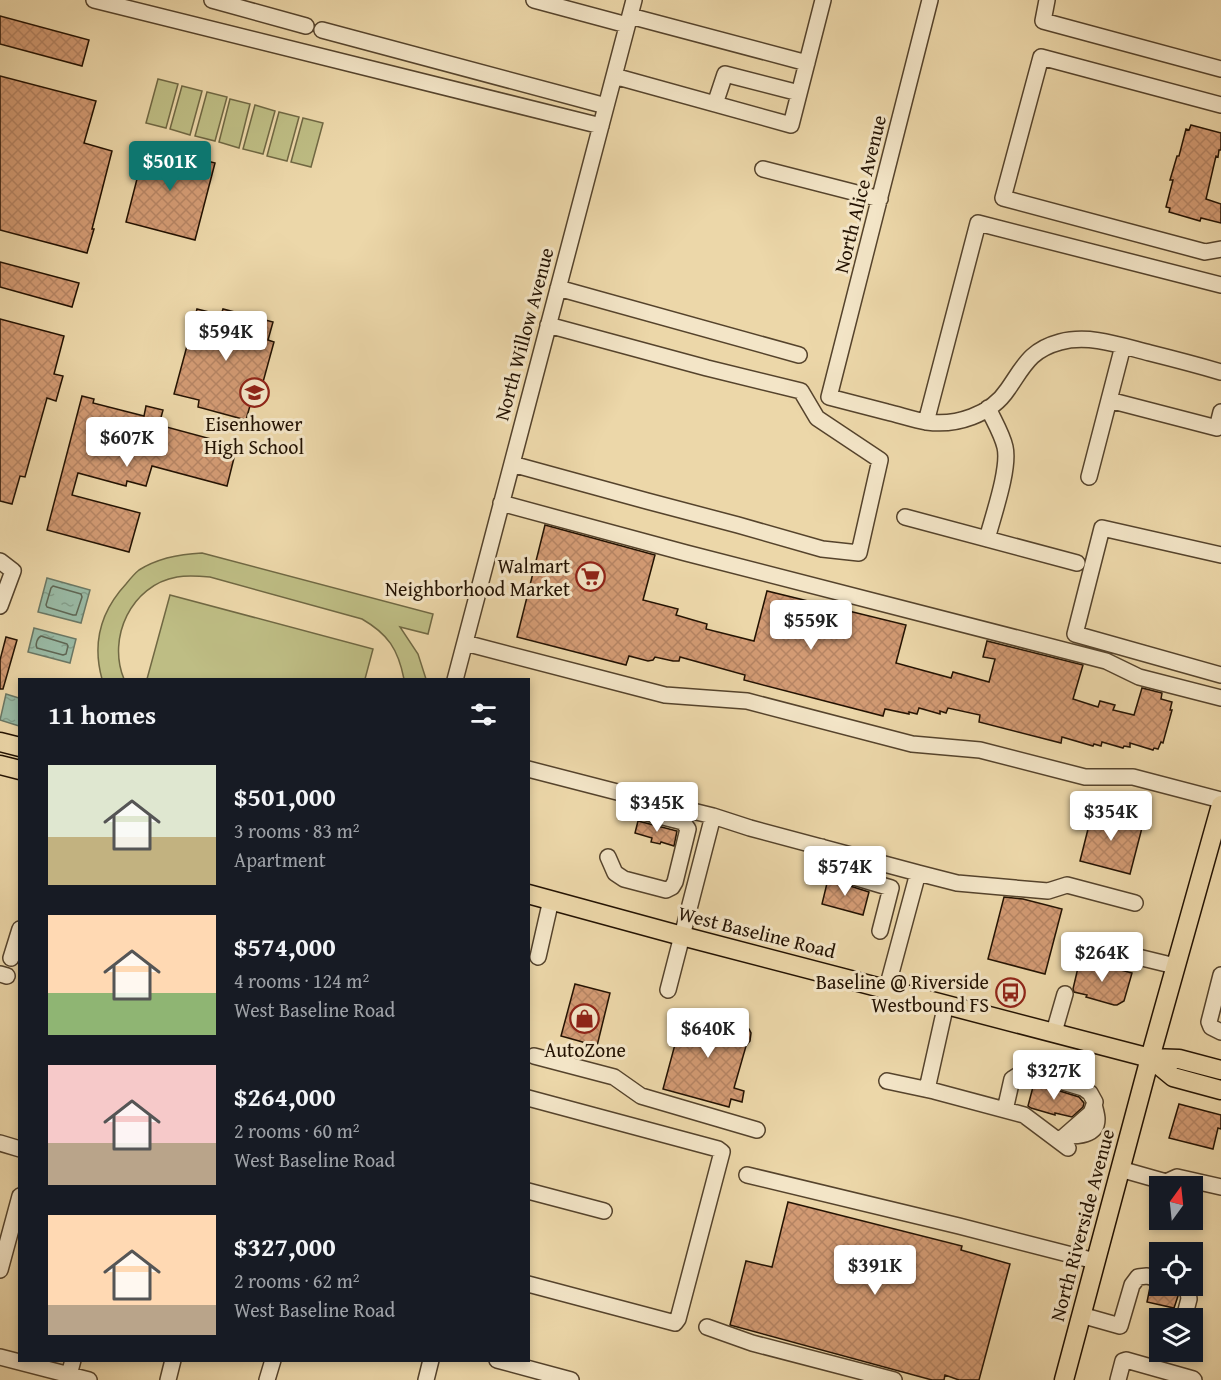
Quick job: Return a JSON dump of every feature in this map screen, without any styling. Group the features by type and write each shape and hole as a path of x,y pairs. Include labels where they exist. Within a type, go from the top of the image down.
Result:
{"main road":[{"path":"0,742 18,746"},
{"path":"0,765 18,770"},
{"name":"North Riverside Avenue","path":"1064,1380 1175,966 1221,805"},
{"name":"West Baseline Road","path":"530,895 1150,1058"},
{"path":"1150,1058 1179,1059 1221,1070"},
{"path":"1150,1058 1173,1077 1221,1090"}],"street":[{"path":"94,0 601,126"},
{"path":"212,0 306,26"},
{"name":"North Willow Avenue","path":"456,678 634,0"},
{"path":"612,82 715,104 791,125 823,0"},
{"name":"North Alice Avenue","path":"926,422 829,397 930,0"},
{"path":"1047,0 1043,21 1221,69"},
{"path":"541,1 807,63"},
{"path":"322,30 606,106"},
{"path":"1221,105 1041,57 1003,198 1205,252 1221,249"},
{"path":"715,104 725,74 799,93"},
{"path":"612,82 784,131"},
{"path":"763,169 880,199"},
{"path":"1221,285 978,223 926,422 947,423 976,415 988,408 1007,391 1027,361 1048,346 1073,340 1101,341 1221,371"},
{"path":"558,288 799,355"},
{"path":"512,464 822,549 859,553 880,460 817,418 801,391 548,325"},
{"path":"1089,477 1123,346"},
{"path":"1109,400 1216,428 1221,411"},
{"path":"987,539 1006,463 1005,447 988,408"},
{"path":"501,503 1106,661 1139,677 1221,698"},
{"path":"905,517 1077,563"},
{"path":"1221,555 1102,528 1074,634 1221,675"},
{"path":"0,561 13,571 0,606"},
{"path":"465,643 665,695 747,701 912,744 980,750 1084,777 1133,777 1221,800"},
{"path":"530,770 713,816 957,883 1048,891 1067,885 1135,903"},
{"path":"608,857 615,873 624,879 666,890 675,882 688,829 682,822 628,808"},
{"path":"668,990 713,816"},
{"path":"822,847 817,866 891,888 880,931"},
{"path":"887,988 918,873"},
{"path":"538,957 551,900"},
{"path":"10,958 18,935"},
{"path":"1138,957 1175,966"},
{"path":"1221,975 1209,1022 1211,1027 1221,1032"},
{"path":"1054,1032 1065,994"},
{"path":"927,1089 946,1004"},
{"path":"535,1056 614,1077 640,1096 757,1130"},
{"path":"887,1081 927,1089 1005,1110 1024,1115 1064,1142 1091,1113 1095,1101 1083,1088 1023,1072 1012,1079 1005,1110"},
{"path":"530,1099 718,1149 722,1152 678,1319 675,1323 530,1285"},
{"path":"0,1143 18,1148"},
{"path":"1120,1169 1166,1182 1177,1177 1221,1187"},
{"path":"747,1175 1095,1261"},
{"path":"530,1192 604,1211"},
{"path":"0,1270 18,1203"},
{"path":"1081,1315 1120,1326 1132,1285 1138,1277 1149,1276"},
{"path":"707,1328 752,1343 894,1380"},
{"path":"0,1357 18,1360"},
{"path":"1118,1380 1123,1361 1126,1360 1194,1380"},
{"path":"32,1362 71,1368 89,1380"},
{"path":"168,1380 172,1362"},
{"path":"267,1380 272,1362"},
{"path":"426,1380 430,1362"},
{"path":"504,1362 571,1380"}],"shaded area":[{"path":"158,79 178,84 166,128 146,123"},
{"path":"182,86 202,91 190,135 170,129"},
{"path":"207,92 227,97 215,141 195,136"},
{"path":"230,99 250,104 239,148 219,142"},
{"path":"255,105 275,111 263,154 243,149"},
{"path":"279,112 299,117 287,161 267,156"},
{"path":"303,118 323,123 311,167 291,162"},
{"path":"202,553 433,614 428,634 400,627 418,654 426,678 404,678 399,659 390,643 379,630 362,619 210,577 189,576 161,582 136,602 121,631 119,647 124,678 102,678 98,653 101,628 117,594 139,570 154,562 185,554"},
{"path":"170,595 373,649 365,678 147,678"}],"water":[{"path":"47,578 90,590 81,623 38,612"},
{"path":"34,628 76,639 70,663 28,652"},
{"path":"6,694 18,698 18,726 0,720"}],"building":[{"path":"0,16 89,40 82,66 0,44"},
{"path":"0,76 96,101 84,143 112,151 87,253 0,230"},
{"path":"1191,125 1221,133 1221,150 1219,150 1218,157 1216,156 1206,199 1221,204 1221,223 1201,218 1200,221 1169,212 1170,208 1166,207 1177,156 1179,156 1186,129 1189,130"},
{"path":"143,144 215,163 195,240 126,222"},
{"path":"0,262 79,283 72,307 0,287"},
{"path":"197,309 221,315 223,309 273,322 268,340 274,342 257,404 251,402 246,420 198,407 199,400 174,394"},
{"path":"0,319 64,336 54,374 63,376 56,401 47,398 25,477 20,476 12,504 0,501"},
{"path":"82,396 94,399 93,403 144,416 146,406 163,410 159,425 237,446 227,486 152,466 146,486 127,481 126,486 78,473 72,495 140,513 129,552 47,530"},
{"path":"545,525 655,555 643,600 678,609 676,615 707,624 706,629 754,641 767,591 906,625 896,663 951,678 953,672 989,682 995,659 983,657 987,641 1083,665 1073,699 1098,707 1100,701 1115,705 1113,710 1134,715 1142,688 1162,693 1161,699 1172,702 1163,743 1161,742 1158,749 1153,750 1130,743 1130,747 1124,746 1123,748 1102,742 1101,746 1094,744 1093,746 1062,737 1061,743 979,722 980,715 948,708 946,713 940,711 940,714 919,708 917,714 885,709 883,716 744,680 745,675 680,657 679,661 655,657 648,661 629,656 626,665 517,637"},
{"path":"6,637 17,640 3,689 0,689 0,660"},
{"path":"1093,809 1143,824 1130,874 1080,861"},
{"path":"638,821 677,831 674,846 651,842 652,838 635,833"},
{"path":"828,879 869,892 863,915 822,904"},
{"path":"1004,897 1023,899 1062,909 1045,974 988,959"},
{"path":"1080,959 1132,973 1124,1001 1114,1005 1074,992"},
{"name":"AutoZone","path":"575,984 610,993 597,1046 561,1036"},
{"path":"684,1011 742,1023 749,1029 750,1041 746,1046 734,1088 744,1091 742,1102 731,1099 729,1107 663,1089"},
{"path":"1034,1083 1079,1097 1084,1103 1083,1107 1072,1117 1031,1108 1028,1106"},
{"path":"1179,1104 1221,1115 1221,1129 1218,1128 1213,1149 1169,1138"},
{"path":"788,1202 962,1246 961,1250 1010,1264 979,1380 959,1380 945,1375 944,1380 932,1380 730,1325 746,1261 772,1267"},
{"path":"1149,1292 1149,1296 1178,1296 1174,1308 1147,1302"}],"place":[{"name":"Eisenhower High School","path":"254,393"},
{"name":"Walmart Neighborhood Market","path":"591,577"},
{"name":"Baseline @ Riverside Westbound FS","path":"1010,993"},
{"name":"AutoZone","path":"585,1019"}]}
